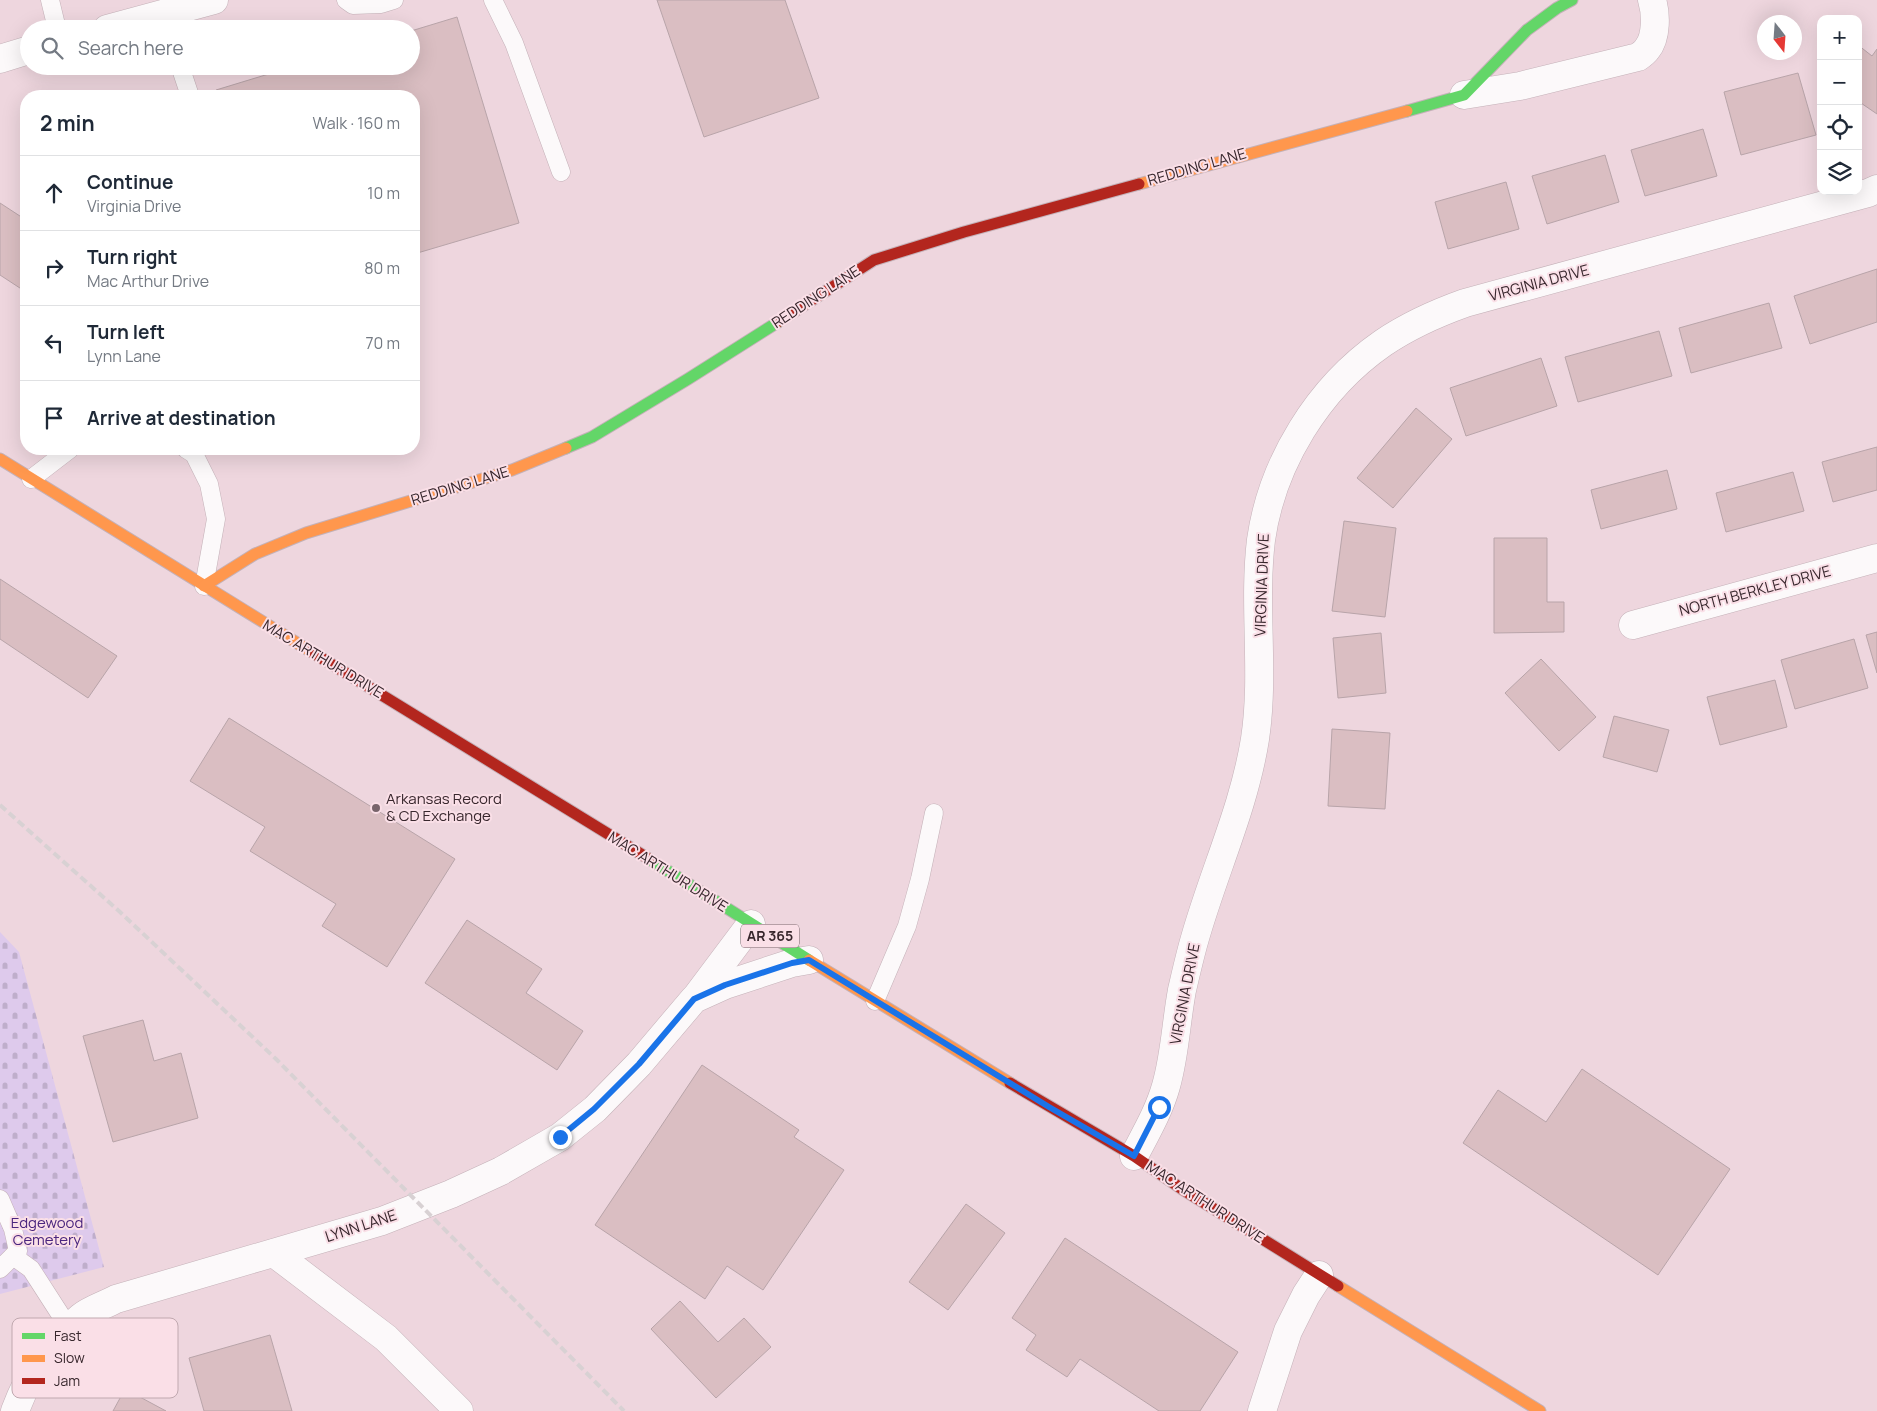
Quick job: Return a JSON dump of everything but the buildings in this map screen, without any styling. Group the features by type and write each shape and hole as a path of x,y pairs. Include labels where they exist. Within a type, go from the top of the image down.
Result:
{"main road":[{"path":"1464,95 1513,43 1532,26 1572,0"},
{"name":"REDDING LANE","path":"204,586 255,554 306,533 512,470 592,437 688,379 874,260 964,232 1464,95"},
{"name":"MAC ARTHUR DRIVE","path":"0,459 584,818 875,1001 1049,1107 1134,1156 1182,1190 1540,1411"}],"street":[{"path":"168,20 214,0"},
{"name":"REDDING LANE","path":"1464,95 1520,86 1638,57 1649,48 1654,33 1654,8 1652,0"},
{"path":"0,59 20,53"},
{"name":"VIRGINIA DRIVE","path":"1134,1156 1159,1107 1167,1083 1182,990 1195,938 1240,806 1256,736 1260,689 1259,594 1261,542 1266,514 1277,480 1299,433 1318,404 1352,368 1384,343 1440,312 1465,303 1727,233 1877,189"},
{"name":"NORTH BERKLEY DRIVE","path":"1634,625 1877,558"},
{"name":"LYNN LANE","path":"80,1318 116,1299 382,1221 452,1194 501,1171 560,1137 594,1109 639,1064 694,999 751,924"},
{"name":"LYNN LANE","path":"694,999 725,985 792,963 809,960"},
{"path":"274,1253 386,1338 459,1411"},
{"path":"1262,1411 1288,1330 1319,1275"},
{"name":"LYNN LANE","path":"15,1411 20,1398"}],"lane":[{"path":"50,0 55,20"},
{"path":"346,0 353,5 381,4 394,0"},
{"path":"493,0 514,43 561,172"},
{"path":"183,75 188,90"},
{"path":"31,479 62,455"},
{"path":"194,455 209,484 216,519 204,586"},
{"path":"875,1001 907,926 920,879 934,813"},
{"path":"0,1199 13,1230 18,1251 0,1269"},
{"path":"13,1256 31,1269 63,1318"}],"green space":[{"name":"Edgewood Cemetery","path":"0,932 19,952 104,1267 0,1294"}],"railway":[{"path":"0,805 120,912 276,1059 624,1411"}],"traffic: fast":[{"path":"1407,111 1464,95 1527,30 1557,8 1572,0"},
{"path":"566,448 592,437 778,322"},
{"path":"649,859 809,960"}],"traffic: slow":[{"path":"1139,184 1407,111"},
{"path":"204,586 255,554 306,533 512,470 566,448"},
{"path":"0,459 310,651"},
{"path":"809,960 1010,1083"},
{"path":"1338,1286 1540,1411"}],"traffic: jam":[{"path":"778,322 874,260 964,232 1139,184"},
{"path":"310,651 649,859"},
{"path":"1010,1083 1134,1156 1182,1189 1338,1286"}],"place":[{"name":"Arkansas Record & CD Exchange","path":"376,808"}],"route":[{"path":"560,1137 594,1109 639,1064 694,999 725,985 792,963 809,960 1049,1107 1134,1156 1159,1107"}]}
